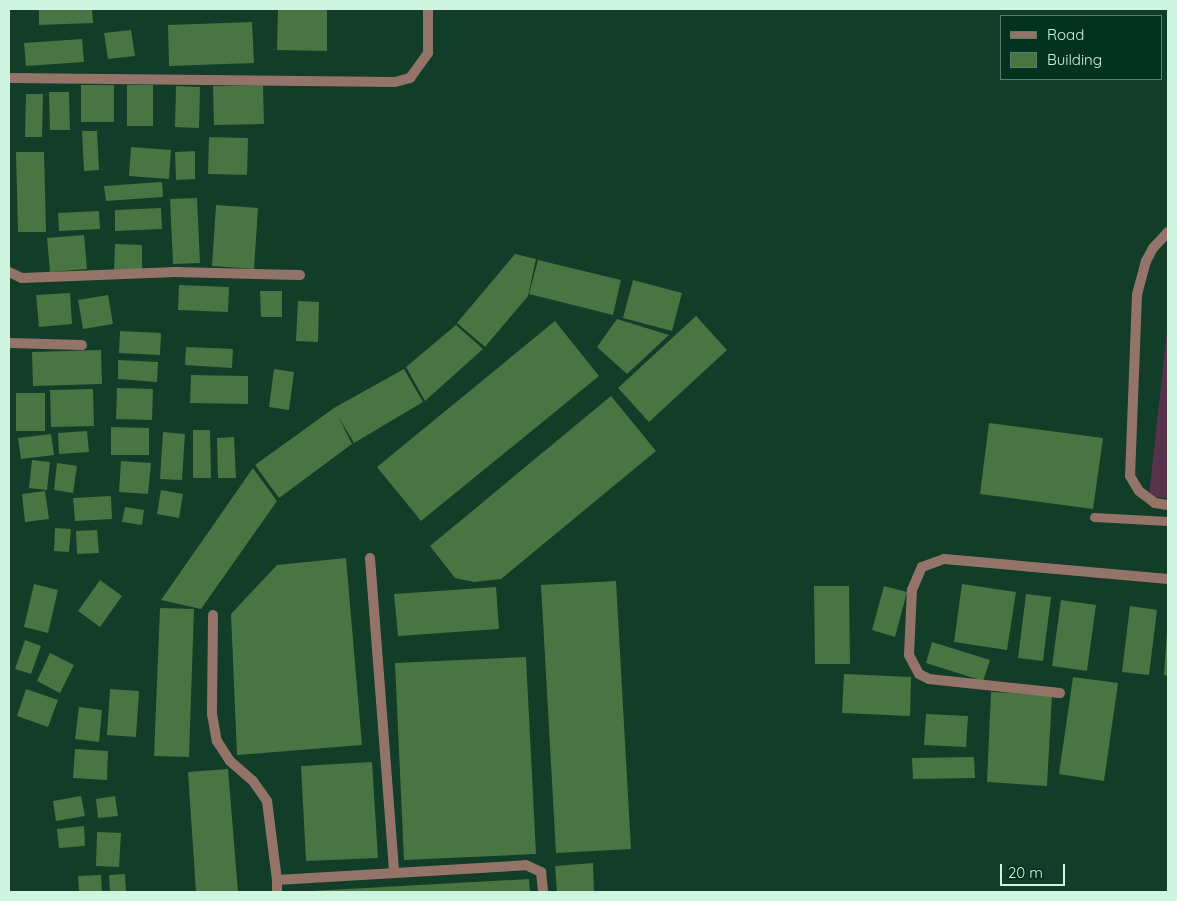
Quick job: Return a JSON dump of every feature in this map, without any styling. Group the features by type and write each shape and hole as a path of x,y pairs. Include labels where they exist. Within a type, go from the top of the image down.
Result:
{"street":[{"path":"9,78 395,82 410,78 428,53 428,9"},
{"path":"1168,232 1146,261 1137,295 1130,467 1130,476 1140,491 1155,503 1168,505"},
{"path":"9,272 22,278 176,272 300,275"},
{"path":"9,343 82,346"},
{"path":"370,558 394,873"},
{"path":"1060,693 929,679 919,674 908,655 912,590 922,567 944,559 1168,579"},
{"path":"213,615 212,714 217,741 230,761 253,781 267,801 277,892"},
{"path":"277,880 526,865 541,872 543,892"}],"lane":[{"path":"1094,517 1168,521"}],"shaded area":[{"path":"1168,321 1168,498 1149,496"}],"building":[{"path":"39,9 92,9 93,23 39,25"},
{"path":"278,9 327,9 327,51 277,50"},
{"path":"252,22 254,63 169,66 168,25"},
{"path":"131,30 135,56 108,59 104,33"},
{"path":"82,39 84,62 26,66 24,43"},
{"path":"81,85 114,85 114,122 81,122"},
{"path":"127,85 153,85 153,126 127,126"},
{"path":"263,85 264,124 214,125 213,86"},
{"path":"176,86 200,87 199,128 175,127"},
{"path":"49,92 69,92 70,130 50,130"},
{"path":"26,94 43,94 42,137 25,137"},
{"path":"82,131 97,131 99,170 84,171"},
{"path":"209,137 248,138 247,175 208,174"},
{"path":"131,147 171,150 169,179 129,176"},
{"path":"195,151 195,179 176,180 175,152"},
{"path":"16,152 44,152 46,232 18,232"},
{"path":"162,182 163,197 106,201 104,186"},
{"path":"197,198 200,263 173,264 170,199"},
{"path":"216,205 258,208 254,269 212,266"},
{"path":"161,208 162,229 115,231 115,210"},
{"path":"99,211 100,229 59,231 58,213"},
{"path":"84,235 87,269 50,272 47,238"},
{"path":"115,244 142,245 142,271 114,271"},
{"path":"515,254 536,259 528,296 485,347 457,323"},
{"path":"538,260 621,280 613,315 529,294"},
{"path":"633,280 682,293 672,331 623,318"},
{"path":"179,285 229,287 228,312 178,310"},
{"path":"260,291 282,291 282,317 261,317"},
{"path":"70,293 72,324 39,327 36,295"},
{"path":"108,295 113,324 83,329 78,300"},
{"path":"298,301 319,302 318,342 296,341"},
{"path":"696,316 727,350 649,422 618,388"},
{"path":"617,319 669,335 627,374 597,347"},
{"path":"555,321 599,376 421,521 377,467"},
{"path":"456,325 483,349 425,401 406,367"},
{"path":"120,331 161,333 160,355 119,353"},
{"path":"186,347 233,349 232,368 185,365"},
{"path":"101,350 102,384 33,386 32,352"},
{"path":"118,360 158,362 157,382 118,379"},
{"path":"274,369 294,372 289,410 269,407"},
{"path":"404,369 423,402 354,443 338,416 352,444 279,498 255,465 334,408"},
{"path":"191,375 248,376 248,404 190,403"},
{"path":"117,388 153,389 152,420 116,419"},
{"path":"93,389 94,426 51,427 50,390"},
{"path":"16,393 45,393 45,431 16,431"},
{"path":"611,396 656,451 501,579 474,582 455,578 430,546"},
{"path":"989,423 1103,438 1093,509 980,494"},
{"path":"111,427 149,428 149,455 111,455"},
{"path":"193,430 210,430 211,478 193,478"},
{"path":"87,431 89,452 59,454 58,433"},
{"path":"163,432 185,434 182,480 160,479"},
{"path":"51,434 54,455 21,459 18,438"},
{"path":"234,437 236,478 218,478 217,438"},
{"path":"32,460 50,462 47,490 29,488"},
{"path":"121,461 151,463 148,494 119,492"},
{"path":"57,463 77,466 73,493 54,490"},
{"path":"253,468 277,501 201,609 161,600"},
{"path":"161,490 183,494 179,518 157,514"},
{"path":"45,491 49,519 25,522 22,494"},
{"path":"111,496 112,519 75,521 73,498"},
{"path":"125,507 144,510 142,525 122,522"},
{"path":"55,528 71,529 69,552 54,551"},
{"path":"97,530 99,553 77,554 76,531"},
{"path":"346,558 362,745 237,755 231,614 277,565"},
{"path":"100,580 122,596 100,627 78,611"},
{"path":"616,581 631,849 556,853 541,585"},
{"path":"34,584 58,590 48,633 24,627"},
{"path":"962,584 1016,592 1007,650 954,642"},
{"path":"814,586 849,586 850,664 815,664"},
{"path":"884,586 907,592 895,637 872,630"},
{"path":"496,587 499,629 398,636 394,594"},
{"path":"1026,594 1051,597 1043,661 1018,658"},
{"path":"1061,600 1096,605 1087,671 1052,666"},
{"path":"1130,606 1157,610 1149,675 1122,672"},
{"path":"160,608 194,609 189,757 154,756"},
{"path":"1168,631 1168,676 1164,675"},
{"path":"25,640 41,646 31,674 15,669"},
{"path":"932,642 990,660 983,681 926,663"},
{"path":"50,653 74,665 60,693 37,681"},
{"path":"526,657 536,854 404,860 395,663"},
{"path":"844,674 911,677 910,716 842,713"},
{"path":"1073,677 1118,683 1104,781 1059,774"},
{"path":"26,689 58,700 48,727 17,716"},
{"path":"110,689 139,691 136,737 107,735"},
{"path":"991,692 1052,695 1047,786 987,782"},
{"path":"79,707 102,710 99,742 75,739"},
{"path":"926,714 968,716 966,747 924,745"},
{"path":"75,749 108,751 107,780 73,778"},
{"path":"974,757 975,778 913,779 912,758"},
{"path":"372,762 378,858 306,861 301,766"},
{"path":"228,769 238,892 196,892 188,772"},
{"path":"81,796 85,816 56,821 53,801"},
{"path":"115,796 118,816 98,818 96,799"},
{"path":"84,826 85,846 59,848 57,829"},
{"path":"97,832 121,833 119,867 96,866"},
{"path":"593,863 594,892 557,892 555,866"},
{"path":"125,874 126,892 110,892 109,875"},
{"path":"101,875 102,892 79,892 78,876"},
{"path":"529,879 530,892 311,892 311,891"}]}
